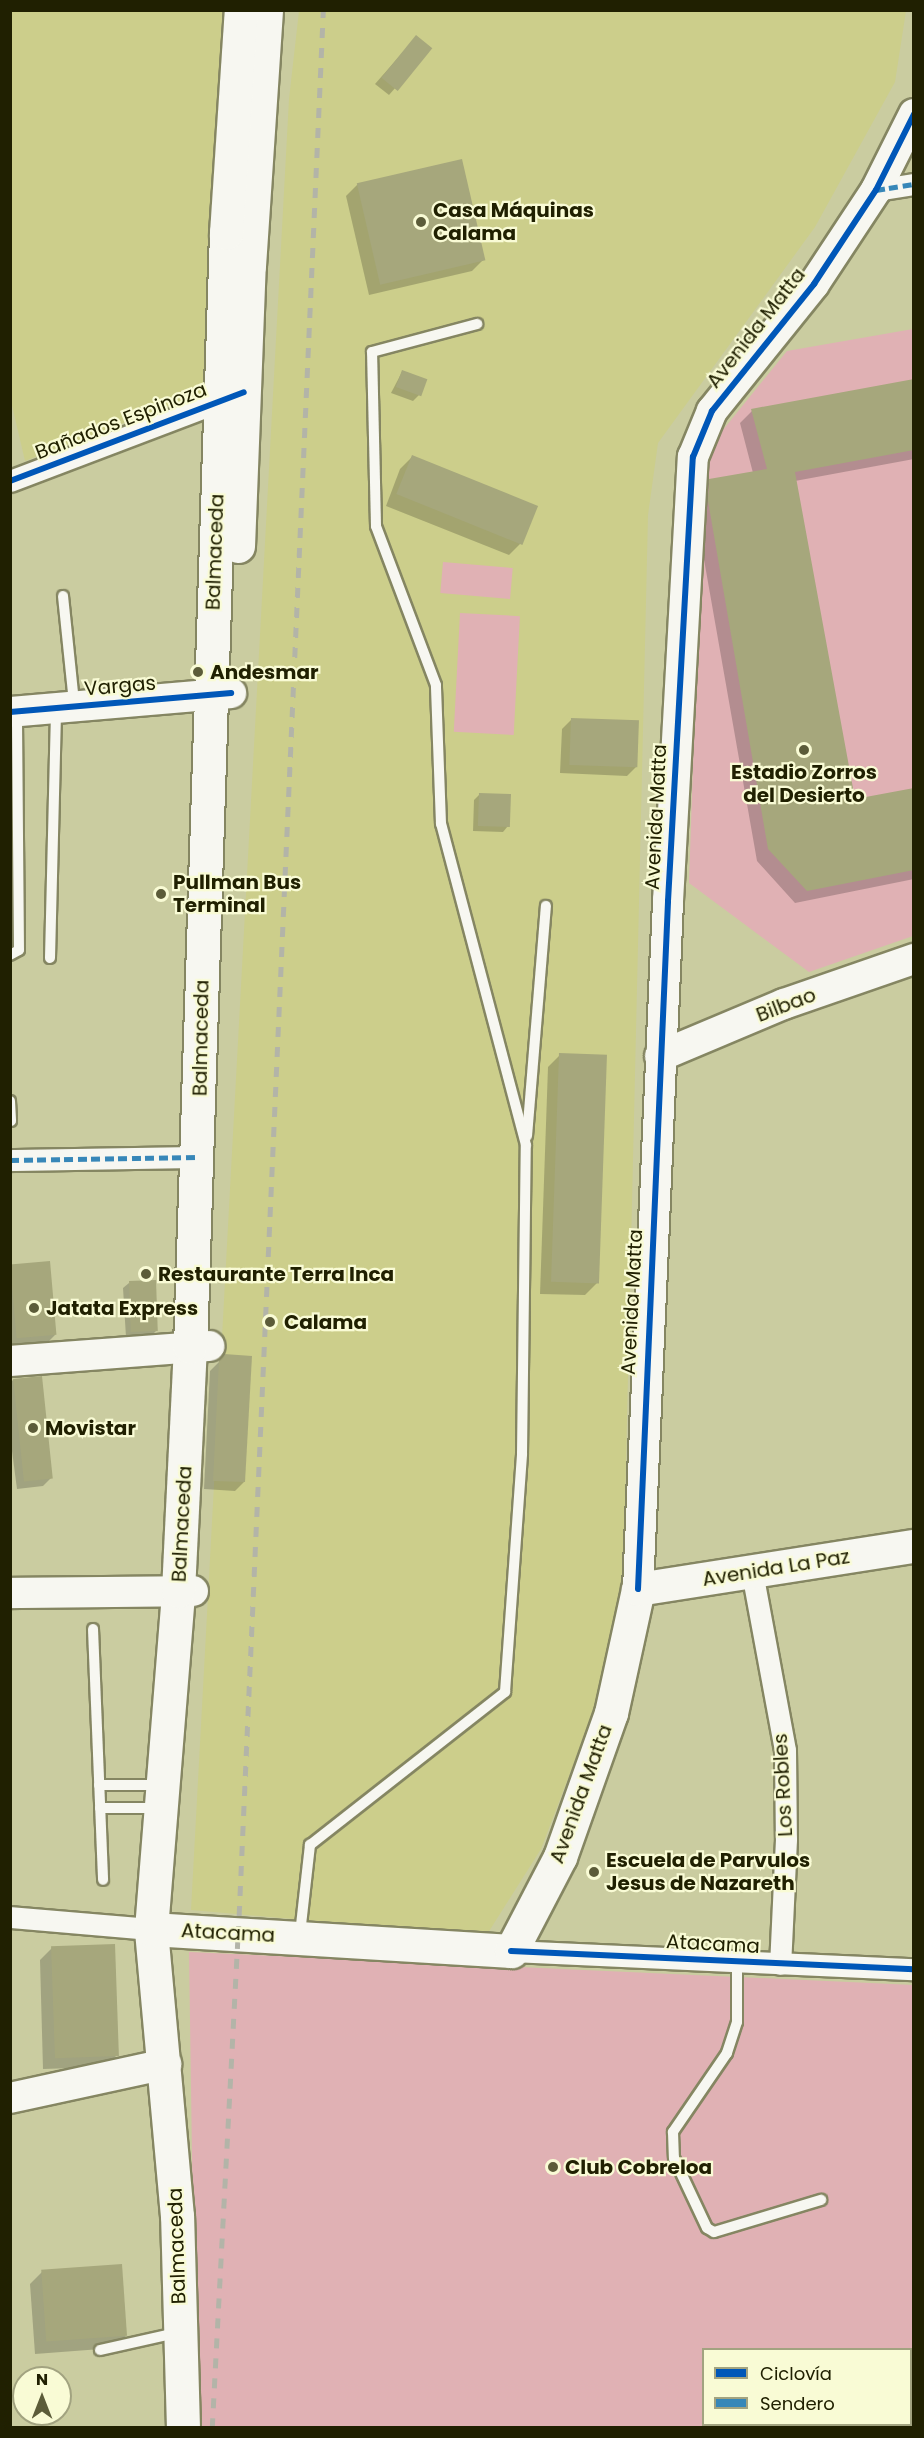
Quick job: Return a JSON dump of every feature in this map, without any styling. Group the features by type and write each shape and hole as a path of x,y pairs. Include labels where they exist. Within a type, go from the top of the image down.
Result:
{"main road":[{"name":"Balmaceda","path":"232,397 226,233 241,10"},
{"name":"Balmaceda","path":"200,1347 198,1156 232,397 266,10"},
{"name":"Balmaceda","path":"162,1930 186,1591 200,1347 220,694"},
{"name":"Avenida La Paz","path":"638,1589 914,1546"},
{"name":"Avenida Matta","path":"511,1951 560,1857 599,1747 618,1683 638,1589"},
{"name":"Balmaceda","path":"183,2427 177,2216 166,2064 162,1930 162,1797 186,1591"},
{"name":"Atacama","path":"162,1930 300,1936 511,1951"}],"street":[{"name":"Avenida Matta","path":"638,1589 660,1056 693,457 712,411 814,284 876,190 914,114"},
{"path":"876,190 914,184"},
{"name":"Bañados Espinoza","path":"10,481 232,397"},
{"name":"Vargas","path":"14,712 220,694"},
{"name":"Bilbao","path":"660,1056 784,1004 914,958"},
{"path":"10,1160 198,1156"},
{"path":"10,1361 200,1347"},
{"name":"Los Robles","path":"752,1572 784,1750 786,1839 780,1964"},
{"path":"10,1593 186,1591"},
{"name":"Atacama","path":"10,1917 162,1930"},
{"name":"Atacama","path":"511,1951 914,1969"},
{"path":"10,2098 166,2064"}],"lane":[{"path":"477,324 372,352 376,526 436,685 441,824 526,1145"},
{"path":"50,958 65,708 63,596"},
{"path":"10,956 19,950 14,857 14,712"},
{"path":"300,1936 310,1845 505,1692 522,1454 526,1145 546,906"},
{"path":"10,1101 11,1121"},
{"path":"93,1629 103,1880"},
{"path":"99,1785 162,1797"},
{"path":"100,1808 162,1797"},
{"path":"737,1962 737,2022 727,2053 673,2132 674,2158 707,2228 714,2232 821,2200"},
{"path":"100,2350 180,2332"}],"shaded area":[{"path":"10,11 232,11 222,385 25,461 10,397"},
{"path":"299,11 906,11 895,82 815,227 658,443 648,515 623,1590 598,1700 541,1849 486,1936 191,1910 289,99"},
{"name":"Estadio Zorros del Desierto","path":"913,329 913,936 809,972 689,883 703,473 718,436 787,351"},
{"path":"443,562 513,568 510,599 440,593"},
{"path":"460,613 520,616 514,735 454,732"},
{"name":"Club Cobreloa","path":"189,1952 913,1985 913,2427 196,2427"}],"building":[{"path":"416,35 432,48 398,91 381,78"},
{"name":"Casa Máquinas Calama","path":"462,159 485,260 380,285 357,183"},
{"path":"402,370 427,379 421,396 396,387"},
{"path":"914,379 914,450 795,472 855,799 914,788 914,870 807,891 768,849 708,501 709,479 767,469 751,409"},
{"path":"412,455 538,506 522,545 396,494"},
{"path":"571,718 639,720 637,767 569,765"},
{"path":"479,793 511,794 510,827 478,826"},
{"path":"559,1053 607,1055 599,1284 551,1282"},
{"name":"Jatata Express","path":"50,1261 56,1335 17,1338 10,1264"},
{"path":"156,1280 158,1331 131,1332 129,1281"},
{"path":"224,1354 252,1356 245,1482 213,1481 219,1360"},
{"name":"Movistar","path":"42,1376 53,1478 24,1481 13,1379"},
{"path":"115,1944 119,2056 55,2058 51,1946"},
{"path":"122,2264 127,2336 46,2341 41,2270"}],"railway":[{"path":"212,2428 238,1936 323,10"}],"marked path":[{"path":"876,190 914,184"},
{"path":"10,1160 199,1157"}],"cycle path":[{"path":"638,1589 668,901 693,457 712,411 814,284 876,190 914,114"},
{"path":"10,481 244,392"},
{"path":"10,712 231,693"},
{"path":"511,1951 914,1969"}],"place":[{"name":"Casa Máquinas Calama","path":"421,222"},
{"name":"Andesmar","path":"198,672"},
{"name":"Estadio Zorros del Desierto","path":"804,750"},
{"name":"Pullman Bus Terminal","path":"161,894"},
{"name":"Restaurante Terra Inca","path":"146,1274"},
{"name":"Jatata Express","path":"34,1308"},
{"name":"Calama","path":"270,1322"},
{"name":"Movistar","path":"33,1428"},
{"name":"Escuela de Parvulos Jesus de Nazareth","path":"594,1872"},
{"name":"Club Cobreloa","path":"553,2167"}]}
